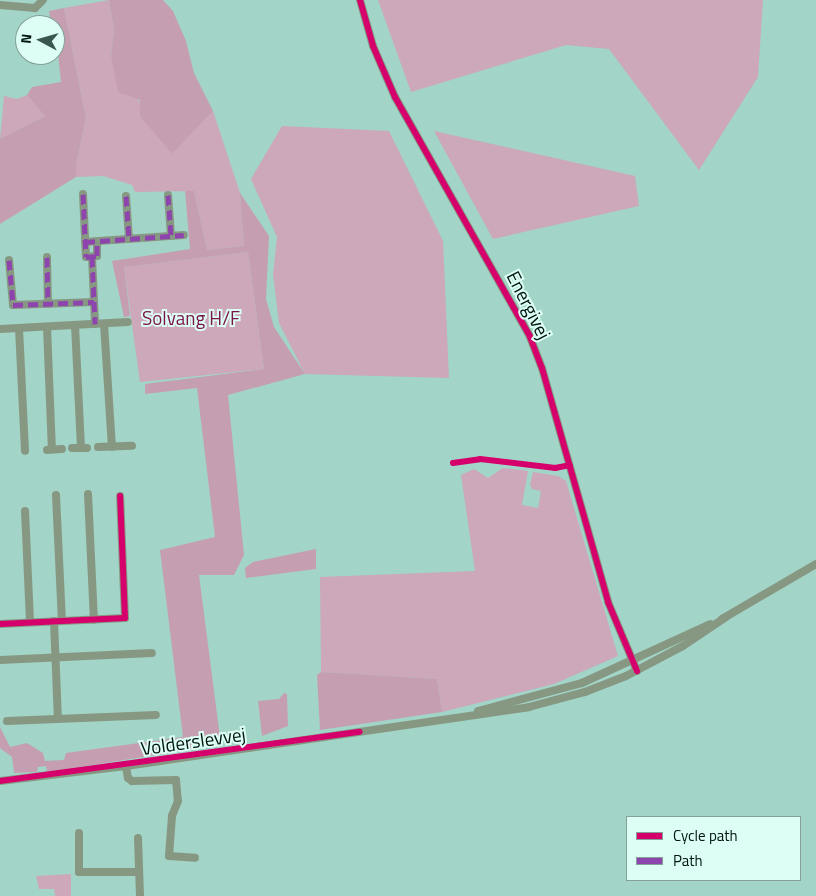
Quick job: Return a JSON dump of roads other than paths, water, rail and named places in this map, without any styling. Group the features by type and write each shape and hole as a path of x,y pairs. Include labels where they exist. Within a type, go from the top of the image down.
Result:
{"street":[{"path":"4,5 16,0"},
{"path":"4,5 35,8 43,0"},
{"name":"Energivej","path":"360,0 373,46 395,97 530,337 542,368 608,602 637,671"},
{"path":"83,194 86,257 97,256 97,242"},
{"path":"168,195 171,236"},
{"path":"126,196 129,239"},
{"path":"85,242 184,235"},
{"path":"92,256 95,324"},
{"path":"47,257 48,304"},
{"path":"9,260 13,305 94,302"},
{"path":"0,329 128,322"},
{"path":"104,324 112,447"},
{"path":"72,448 84,448 75,325"},
{"path":"47,327 49,449 62,449"},
{"path":"15,451 27,450 19,328"},
{"path":"98,447 132,446"},
{"path":"88,494 94,620"},
{"path":"56,495 58,719"},
{"path":"0,624 125,618 120,496"},
{"path":"25,510 30,622"},
{"name":"Volderslevvej","path":"0,781 126,766 517,709 584,692 637,671 683,646 726,617 816,564"},
{"name":"Volderslevvej","path":"452,718 544,696 633,662 726,617"},
{"path":"0,660 152,653"},
{"path":"517,709 624,672 633,662"},
{"path":"7,721 156,715"},
{"path":"126,766 128,778 132,781 176,780 178,801 172,816 169,856 195,858"},
{"path":"79,833 79,872 138,872"},
{"path":"138,838 140,896"}],"park label":[{"name":"Solvang H/F","path":"191,318"}]}
